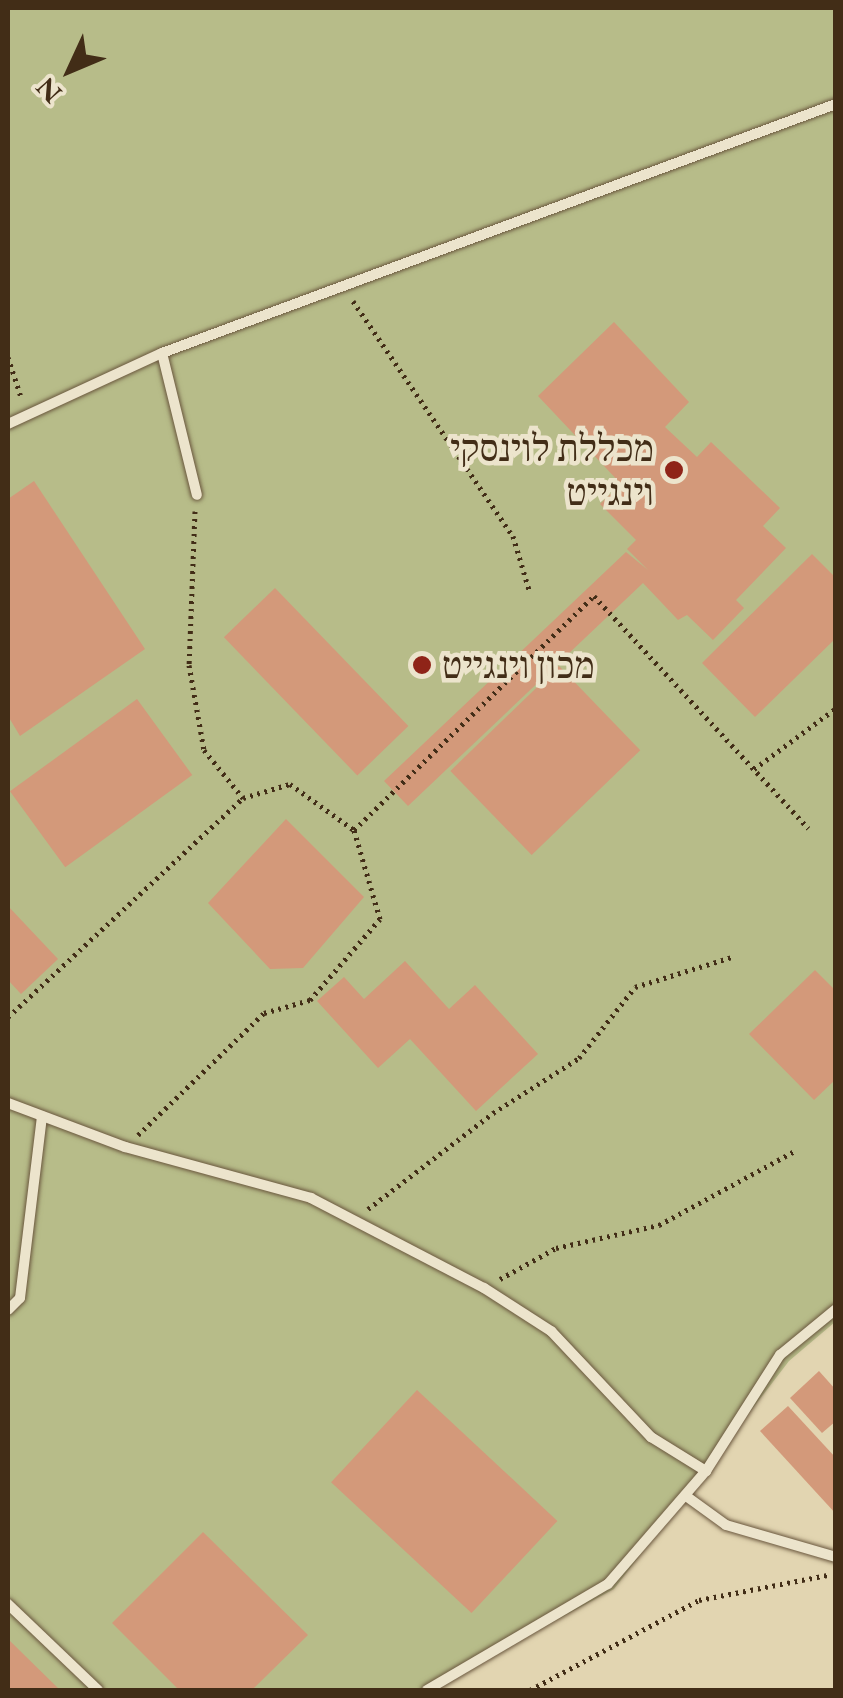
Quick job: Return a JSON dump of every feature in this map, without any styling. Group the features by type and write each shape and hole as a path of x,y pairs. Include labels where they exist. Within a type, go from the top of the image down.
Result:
{"lane":[{"path":"8,424 26,412 162,353 345,290 522,216 611,190 836,104"},
{"path":"162,353 197,494"},
{"path":"8,1102 125,1147 311,1198 484,1288 551,1331 651,1437 706,1471"},
{"path":"8,1310 20,1298 42,1116"},
{"path":"427,1690 608,1584 706,1471 780,1356 836,1309"},
{"path":"686,1496 726,1525 836,1557"},
{"path":"8,1604 98,1690"}],"path":[{"path":"345,290 514,536 530,593"},
{"path":"8,358 26,412"},
{"path":"197,494 189,665 204,750 243,798"},
{"path":"354,830 594,596 808,828"},
{"path":"754,769 836,708"},
{"path":"8,1017 243,798 290,784 354,830 380,919 310,1000 264,1013 125,1147"},
{"path":"354,1220 494,1113 579,1058 636,987 732,957"},
{"path":"484,1288 556,1248 659,1226 793,1152"},
{"path":"530,1690 700,1600 836,1574"}],"green space":[{"name":"מכון וינגייט","path":"8,8 835,8 835,1322 789,1361 614,1589 427,1690 8,1690"}],"building":[{"name":"מכללת לוינסקי וינגייט","path":"614,322 689,402 665,427 697,457 711,442 780,508 763,526 786,548 736,600 744,608 713,640 687,615 678,620 643,583 408,806 384,781 626,552 648,570 627,549 636,540 600,504 621,484 538,396"},
{"path":"34,481 145,649 20,736 8,716 8,499"},
{"path":"812,554 836,578 836,638 755,717 702,663"},
{"path":"275,588 408,726 357,775 224,637"},
{"path":"559,666 640,750 532,855 450,771"},
{"path":"137,699 192,775 65,867 10,791"},
{"path":"286,819 364,897 303,968 270,969 208,903"},
{"path":"8,906 58,959 21,994 8,980"},
{"path":"405,961 449,1009 475,985 538,1054 476,1111 410,1039 378,1068 317,1001 344,977 364,999"},
{"path":"815,970 836,991 836,1079 814,1100 749,1034"},
{"path":"819,1371 836,1390 836,1421 822,1433 790,1398"},
{"path":"417,1390 557,1521 471,1613 331,1482"},
{"path":"788,1406 836,1458 836,1514 760,1431"},
{"path":"203,1532 308,1635 252,1690 179,1690 112,1623"},
{"path":"8,1639 60,1690 8,1690"}],"place":[{"name":"מכללת לוינסקי וינגייט","path":"674,470"},
{"name":"מכון וינגייט","path":"422,665"}]}
